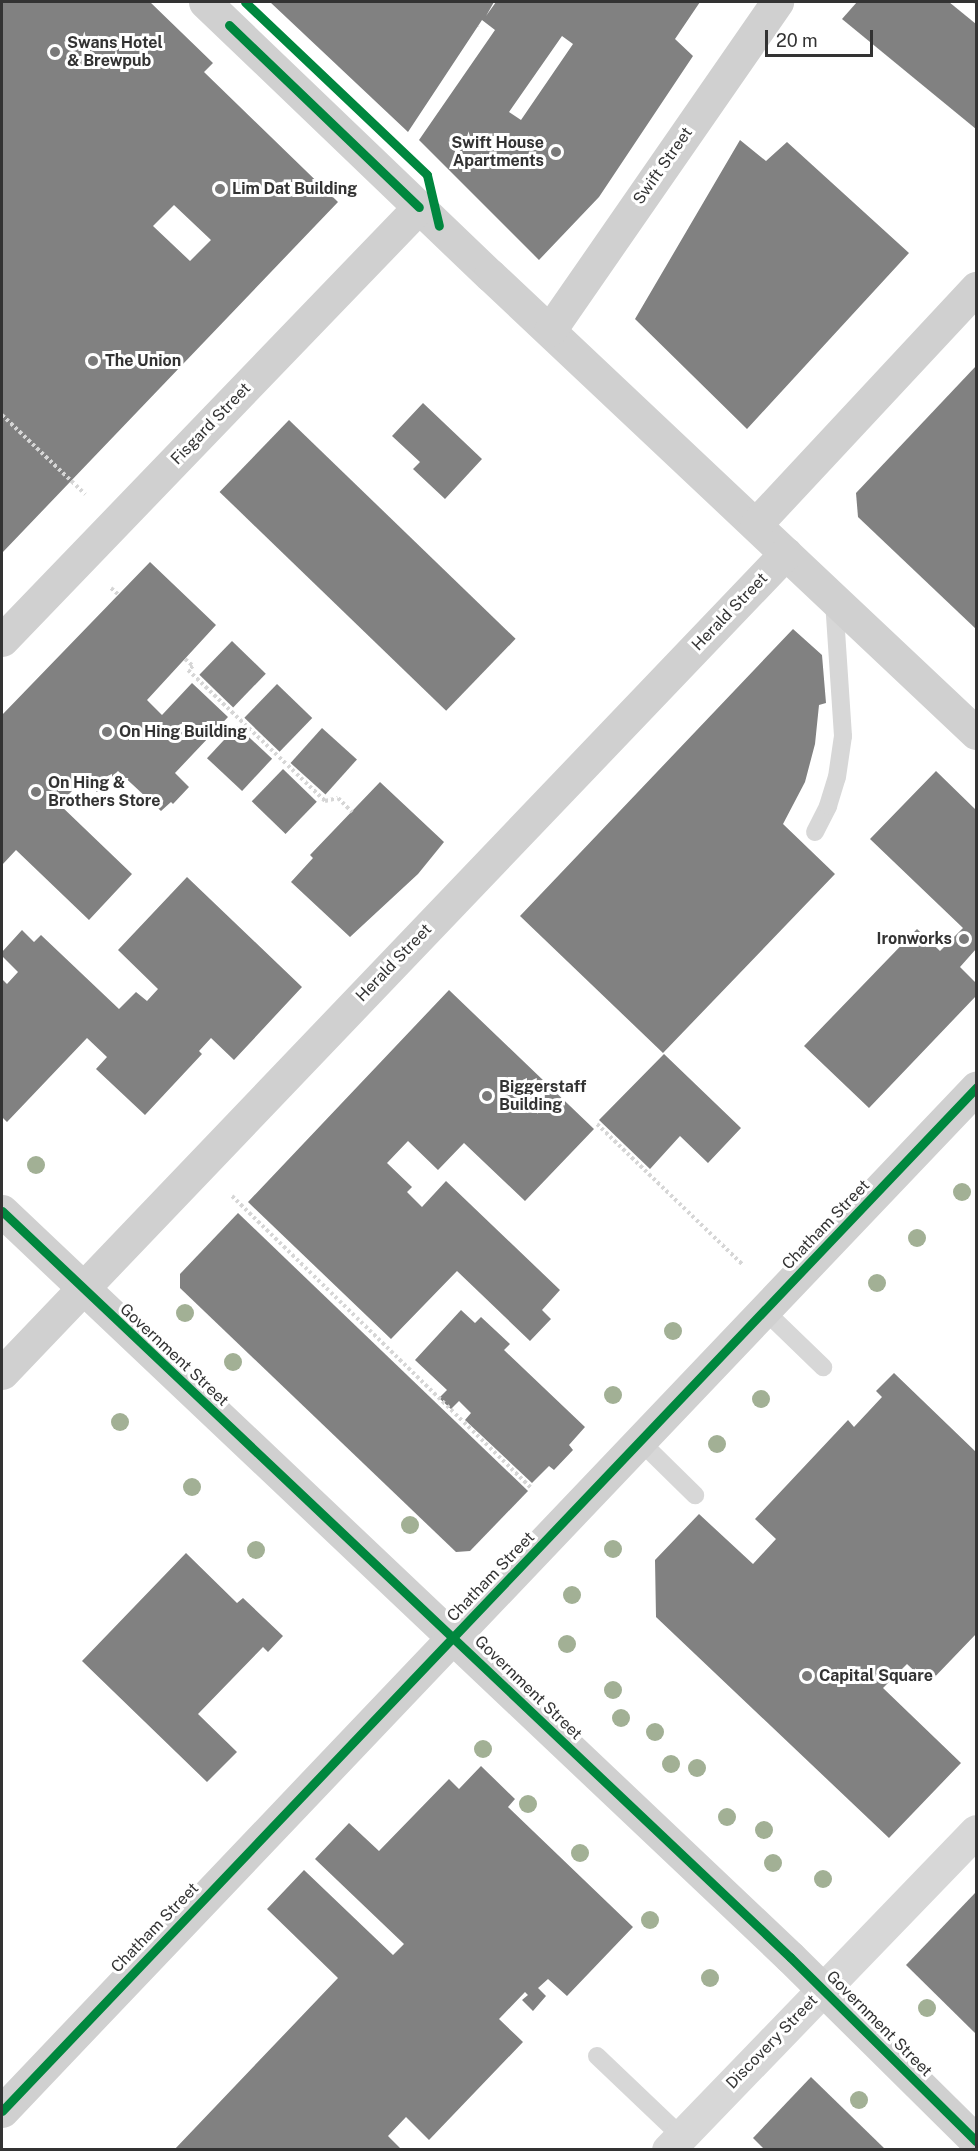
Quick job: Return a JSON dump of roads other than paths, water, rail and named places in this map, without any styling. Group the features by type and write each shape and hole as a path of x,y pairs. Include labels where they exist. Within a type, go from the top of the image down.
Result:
{"street":[{"path":"205,2 976,733"},
{"name":"Swift Street","path":"550,330 777,2"},
{"name":"Fisgard Street","path":"2,640 419,207"},
{"path":"756,524 976,288"},
{"name":"Herald Street","path":"2,1373 786,553"},
{"name":"Chatham Street","path":"2,2111 976,1089"},
{"name":"Government Street","path":"2,1212 823,1989 976,2141"},
{"name":"Discovery Street","path":"674,2143 976,1831"}],"lane":[{"path":"815,832 828,806 837,777 843,736 834,598"},
{"path":"765,1311 823,1367"},
{"path":"640,1442 696,1495"},
{"path":"597,2056 674,2143"}],"place":[{"name":"Swans Hotel & Brewpub","path":"55,52"},
{"name":"Swift House Apartments","path":"556,152"},
{"name":"Lim Dat Building","path":"220,189"},
{"name":"The Union","path":"93,361"},
{"name":"On Hing Building","path":"107,732"},
{"name":"On Hing & Brothers Store","path":"36,792"},
{"name":"Ironworks","path":"964,939"},
{"name":"Biggerstaff Building","path":"487,1096"},
{"name":"Capital Square","path":"807,1676"}]}
